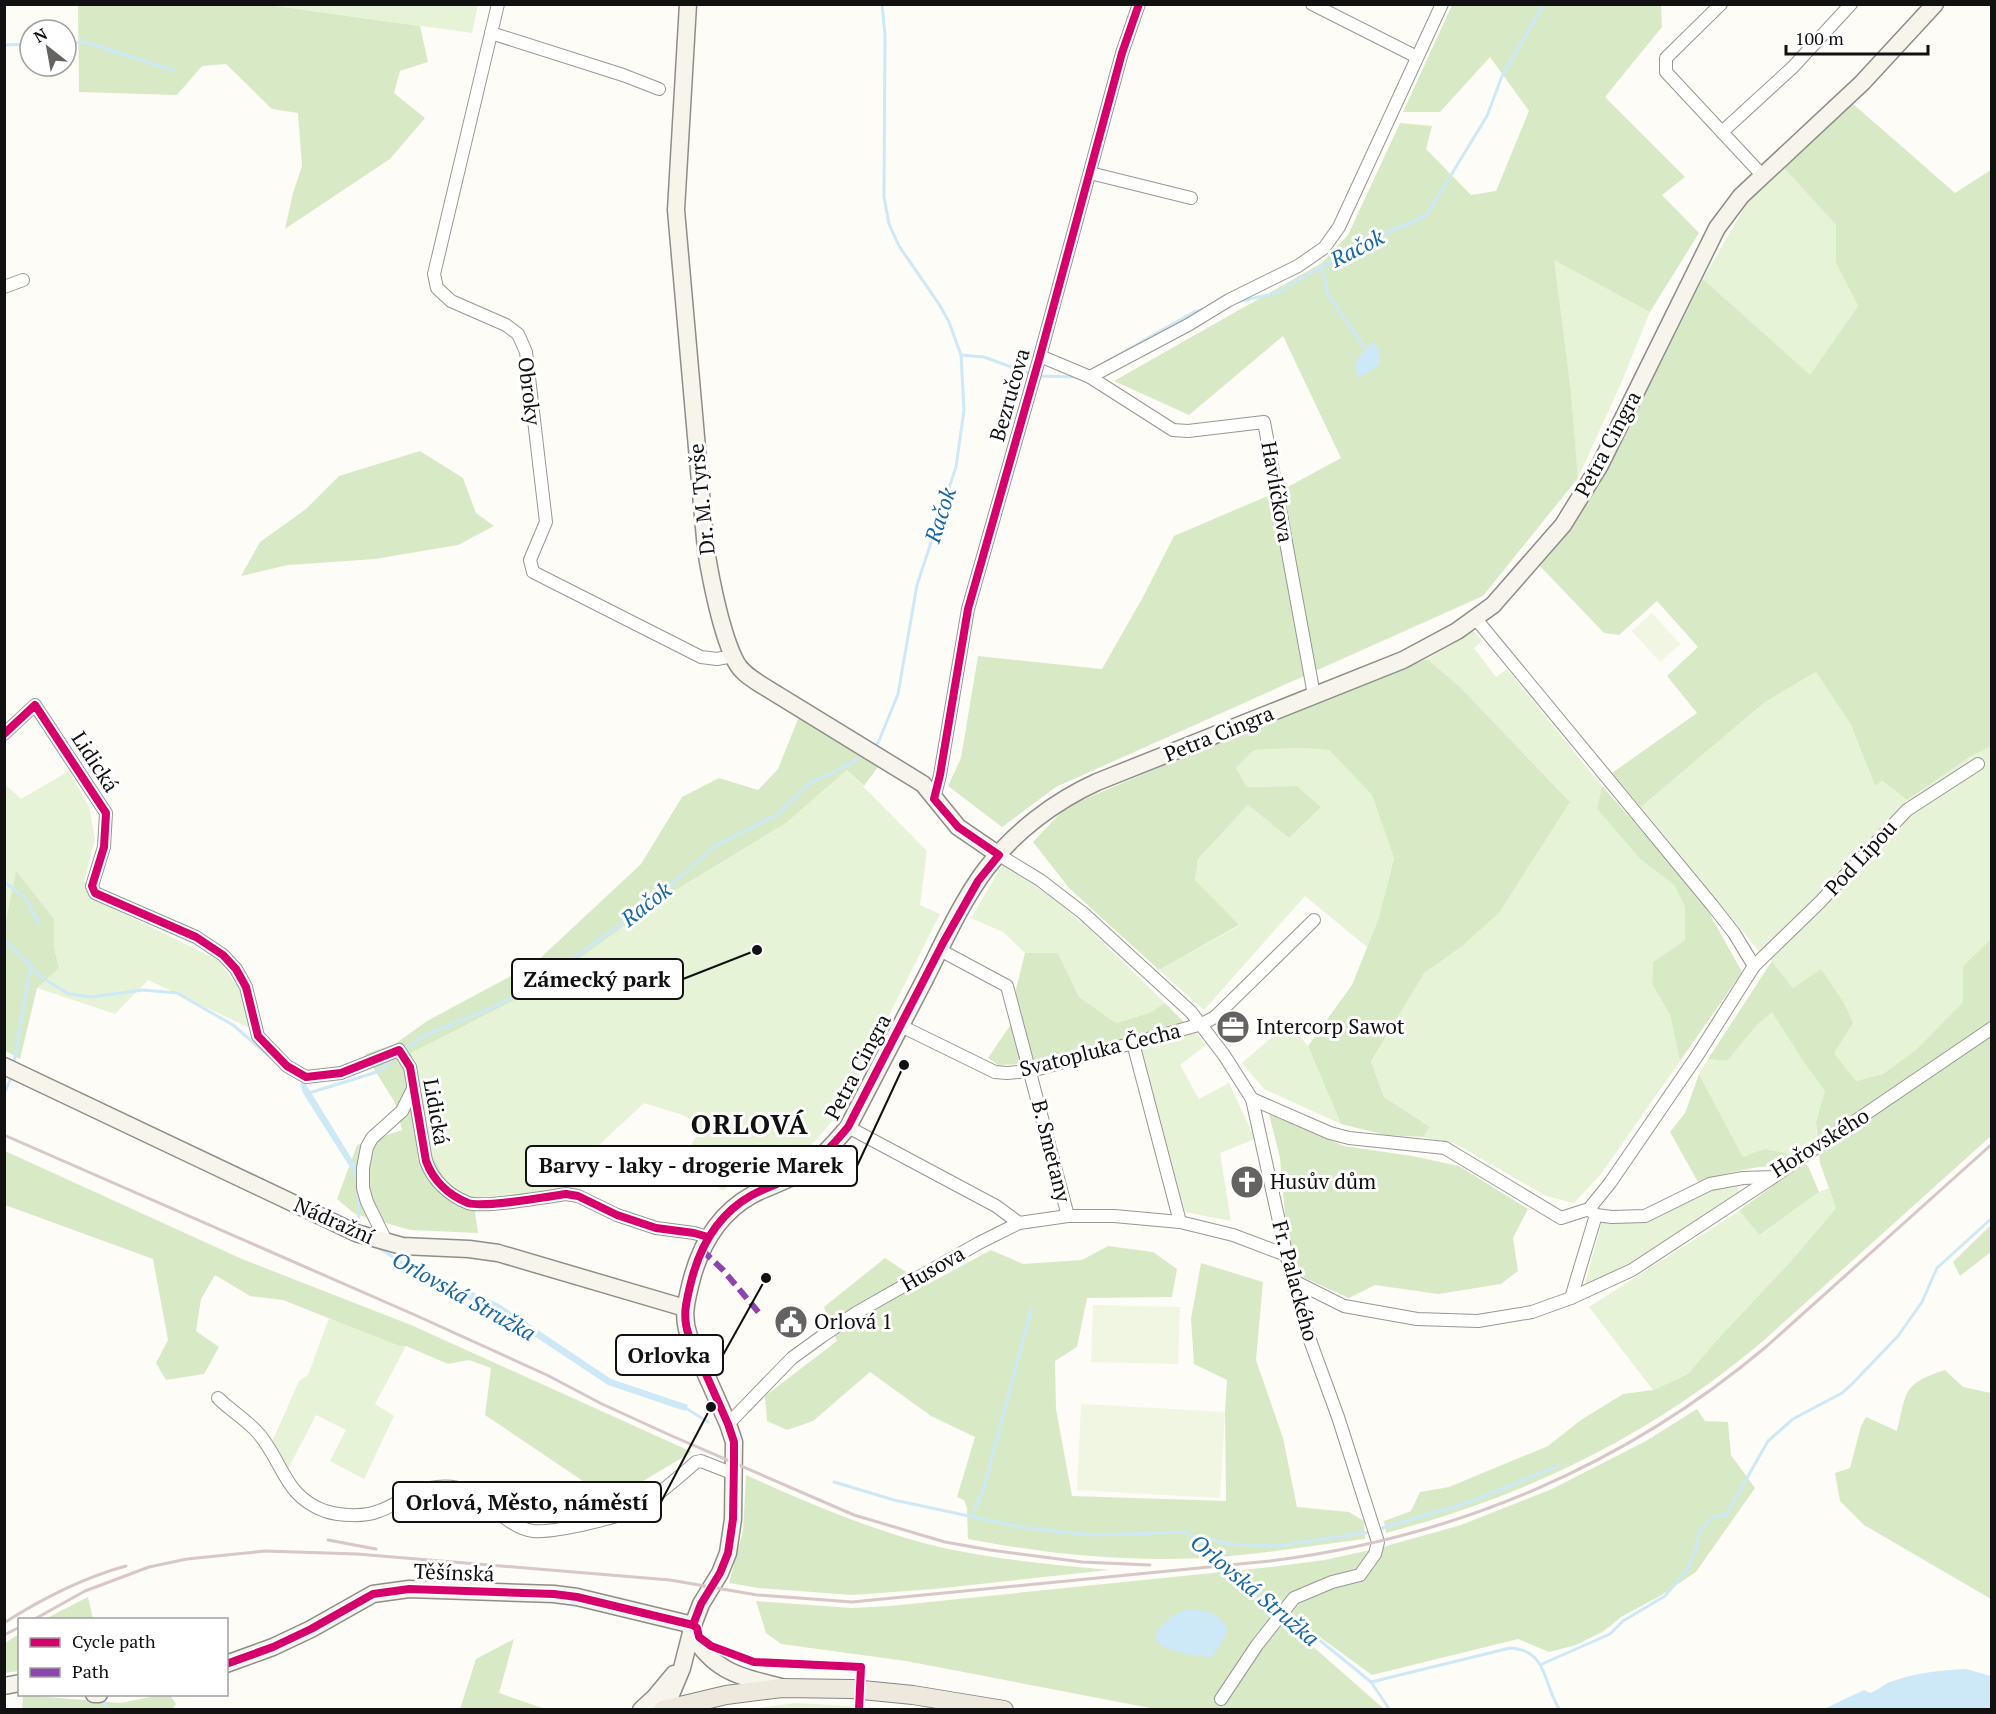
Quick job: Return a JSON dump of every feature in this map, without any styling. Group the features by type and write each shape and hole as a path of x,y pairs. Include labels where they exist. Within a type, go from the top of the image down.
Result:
{"main road":[{"path":"664,1709 726,1695 782,1688 852,1689 913,1695 1004,1710"}],"street":[{"name":"Obroky","path":"498,4 434,274 437,288 451,301 506,325 518,334 526,352 546,522 530,560 533,572 701,657 717,659 733,656"},
{"name":"Dr. M. Tyrše","path":"688,4 676,210 706,550 733,656 736,663 750,677 923,784 958,827 999,855"},
{"name":"Bezručova","path":"934,799 968,609 1040,356 1122,53 1139,4"},
{"path":"1312,4 1418,57"},
{"path":"1090,377 1188,325 1229,300 1298,266 1324,248 1339,227 1442,4"},
{"path":"1721,4 1666,58 1666,72 1762,175"},
{"path":"1722,132 1793,67 1851,4"},
{"name":"Petra Cingra","path":"664,1709 682,1668 701,1604 720,1573 728,1553 733,1519 734,1442 685,1322 685,1308 695,1268 708,1237 732,1209 753,1195 799,1173 832,1147 849,1127 978,881 999,855 1042,815 1079,791 1403,660 1476,619 1493,605 1563,525 1600,465 1717,228 1741,196 1862,83 1935,4"},
{"path":"491,33 659,88"},
{"path":"1090,172 1191,198"},
{"path":"4,287 23,280"},
{"name":"Havlíčkova","path":"1040,356 1090,377 1173,430 1188,431 1264,422 1314,695"},
{"path":"1476,619 1712,905 1734,933 1754,966"},
{"name":"Lidická","path":"4,734 34,705 106,813 104,847 92,886 95,893 196,937 223,955 236,969 246,987 258,1036 287,1066 306,1077 341,1073 399,1050 410,1067 426,1161 431,1175 442,1187 469,1203 486,1204 566,1194 578,1196 617,1215 656,1228 708,1237"},
{"name":"Pod Lipou","path":"1592,1212 1697,1056 1754,966 1819,903 1907,810 1978,764"},
{"name":"Fr. Palackého","path":"999,855 1040,880 1083,913 1178,1000 1202,1024 1252,1099 1292,1280 1307,1332 1338,1417 1378,1542 1375,1554 1360,1575 1332,1582 1294,1598 1257,1645 1221,1699"},
{"path":"1202,1024 1215,1017 1314,920"},
{"name":"B. Smetany","path":"940,950 1007,986 1068,1216"},
{"name":"Svatopluka Čecha","path":"901,1026 995,1072 1030,1071 1202,1024"},
{"name":"Hořovského","path":"1592,1212 1612,1217 1646,1216 1710,1184 1743,1178 1773,1177 1992,1028"},
{"path":"1133,1043 1180,1222"},
{"name":"Nádražní","path":"4,1066 356,1233 387,1244 491,1252 685,1308"},
{"path":"387,1244 367,1202 363,1188 363,1168 367,1147 372,1138 402,1112 413,1089"},
{"path":"1252,1099 1330,1134 1445,1148 1561,1218 1592,1212 1571,1298"},
{"path":"849,1127 996,1206 1019,1223"},
{"path":"1292,1280 1344,1305 1417,1319 1478,1321 1532,1312 1571,1298 1632,1270 1773,1177"},
{"name":"Husova","path":"728,1424 792,1358 821,1337 856,1314 979,1243 1019,1223 1068,1216 1114,1216 1180,1222 1233,1235 1286,1255"},
{"path":"218,1398 258,1433 296,1493 326,1511 353,1514 379,1512 409,1494 438,1486 470,1491 519,1526 534,1531 548,1530 598,1521 641,1506 696,1462 701,1461 734,1474"},
{"name":"Těšínská","path":"228,1663 273,1647 311,1629 373,1594 409,1589 554,1594 578,1597 692,1628"},
{"path":"692,1628 708,1657 717,1665 749,1679 782,1688"},
{"path":"641,1710 671,1676 682,1668"}],"green space":[{"path":"78,5 269,5 420,26 428,62 400,71 394,93 425,118 390,159 285,229 302,166 298,113 272,109 226,64 202,66 177,95 79,92"},
{"path":"269,5 478,5 472,33"},
{"path":"1452,5 1661,5 1662,27 1605,97 1685,177 1662,195 1699,233 1650,312 1554,260 1571,391 1578,478 1483,596 1056,787 1002,827 948,786 961,758 978,656 1102,669 1174,536 1284,489 1341,458 1283,336 1189,415 1114,381 1322,263 1348,235 1400,123 1432,126 1426,149 1471,195 1496,191 1529,111 1490,57 1440,112 1403,112"},
{"path":"1852,103 1955,193 1991,170 1991,746 1970,757 1907,800 1882,781 1875,786 1851,725 1816,672 1765,702 1641,807 1612,773 1697,713 1667,676 1698,647 1657,601 1619,635 1604,633 1539,565 1573,524 1608,469 1703,279 1810,375 1858,306 1836,263 1836,225 1784,168"},
{"path":"1784,168 1836,225 1836,263 1858,306 1810,376 1703,279 1751,196"},
{"path":"1553,259 1650,312 1578,478 1571,391"},
{"path":"420,451 463,478 476,513 494,526 458,545 375,559 288,565 241,576 260,542 306,509 339,476"},
{"path":"1652,613 1680,644 1660,662 1632,631"},
{"path":"1472,630 1482,641 1474,648 1496,677 1507,669 1602,786 1597,809 1640,859 1674,885 1685,907 1685,940 1653,962 1652,984 1670,1015 1680,1061 1601,1174 1574,1203 1546,1196 1456,1144 1423,1137 1430,1127 1384,1097 1371,1063 1424,972 1461,947 1499,913 1570,802 1460,687 1427,659 1460,640"},
{"path":"1427,659 1460,687 1570,802 1499,913 1461,947 1424,973 1371,1062 1384,1097 1430,1127 1423,1137 1385,1135 1341,1124 1308,1046 1352,985 1378,920 1394,858 1372,795 1329,750 1300,748 1254,750 1236,768 1247,787 1297,786 1321,807 1289,838 1248,805 1198,859 1195,880 1239,925 1159,970 1069,888 1033,842 1066,807"},
{"path":"1816,672 1851,725 1875,786 1881,781 1907,800 1970,757 1991,746 1991,939 1963,966 1963,1002 1917,1049 1883,1074 1856,1081 1834,1053 1822,969 1793,988 1772,961 1762,955 1641,807 1765,702"},
{"path":"800,714 880,764 864,786 847,770 786,823 661,899 542,986 411,1053 429,1149 447,1183 473,1198 478,1233 410,1230 355,1214 337,1199 357,1145 402,1130 395,1103 365,1054 395,1044 427,1021 535,963 641,864 682,797 719,778 758,790 778,769"},
{"path":"1300,748 1329,750 1372,795 1394,857 1378,920 1367,947 1305,896 1204,1010 1159,970 1239,926 1195,880 1198,859 1248,805 1289,838 1321,807 1297,786 1247,787 1236,768 1254,750"},
{"path":"847,770 927,851 920,905 940,914 842,1109 817,1139 799,1156 734,1183 722,1191 687,1151 698,1134 693,1121 683,1115 644,1103 597,1147 578,1188 473,1198 447,1183 428,1149 410,1053 542,986 661,899 786,823"},
{"path":"69,771 89,807 95,839 84,881 100,902 218,960 238,987 254,1030 148,980 115,1014 37,988 59,968 54,947 54,919 16,872 5,925 4,788 5,784 21,799"},
{"path":"1602,786 1666,858 1707,909 1742,972 1680,1061 1670,1015 1652,984 1653,962 1685,940 1685,907 1674,885 1640,859 1597,809"},
{"path":"1003,864 1055,900 1090,930 1165,1003 1149,1013 1116,1023 1079,997 1058,953 1025,953 1003,932 971,918"},
{"path":"16,871 54,919 54,947 59,968 37,988 20,1059 4,1050 5,925"},
{"path":"1991,939 1991,1136 1763,1341 1721,1375 1677,1405 1632,1433 1538,1481 1489,1501 1386,1533 1384,1521 1411,1511 1420,1492 1449,1487 1548,1446 1581,1420 1623,1394 1653,1390 1688,1374 1836,1208 1820,1163 1816,1122 1825,1091 1772,1012 1757,1025 1727,1061 1708,1059 1772,961 1793,988 1821,969 1844,1003 1853,1023 1834,1053 1856,1081 1883,1074 1917,1049 1963,1002 1963,966"},
{"path":"1025,953 1058,953 1079,997 1116,1023 1149,1013 1165,1003 1184,1022 1023,1064 998,1065 988,1058 1016,1017 1016,989"},
{"path":"1772,1011 1801,1058 1826,1091 1816,1122 1817,1140 1793,1158 1743,1157 1699,1074 1708,1059 1727,1061"},
{"path":"1288,1023 1308,1046 1341,1124 1264,1089 1242,1063"},
{"path":"1196,1032 1206,1045 1180,1065 1199,1099 1229,1083 1255,1139 1220,1153 1231,1221 1185,1212 1140,1047"},
{"path":"1699,1074 1743,1157 1765,1149 1785,1153 1808,1166 1819,1192 1760,1235 1739,1211 1797,1168 1759,1167 1698,1182 1670,1132 1685,1113"},
{"path":"1269,1114 1344,1146 1459,1166 1528,1209 1513,1238 1518,1271 1501,1284 1438,1294 1375,1285 1349,1298 1298,1275 1286,1226 1280,1158"},
{"path":"5,1151 242,1259 411,1325 692,1452 611,1500 485,1415 491,1368 469,1360 448,1364 283,1300 250,1296 215,1275 201,1299 196,1331 219,1347 204,1374 166,1380 156,1363 168,1340 153,1259 5,1205"},
{"path":"1737,1187 1739,1191 1632,1264 1585,1284 1602,1221 1633,1223 1651,1219 1713,1189"},
{"path":"1829,1188 1836,1208 1792,1260 1688,1374 1653,1390 1589,1307 1739,1211 1761,1235 1819,1192"},
{"path":"1991,1225 1991,1252 1960,1276 1953,1262"},
{"path":"1108,1246 1153,1252 1177,1269 1172,1297 1087,1298 1077,1347 1055,1361 1056,1409 1072,1496 1226,1501 1227,1380 1194,1364 1191,1319 1201,1263 1263,1282 1256,1360 1283,1438 1297,1507 1349,1512 1364,1521 1365,1539 1219,1557 1156,1559 1062,1553 968,1539 967,1508 964,1500 957,1497 975,1437 931,1416 870,1372 813,1421 787,1430 767,1421 765,1396 837,1341 824,1307 885,1258 926,1285 991,1250 1023,1264 1082,1260"},
{"path":"1093,1305 1180,1307 1178,1364 1091,1362"},
{"path":"329,1318 399,1346 406,1346 375,1404 394,1416 364,1479 330,1461 346,1430 316,1415 288,1469 272,1442 299,1381 308,1375"},
{"path":"1945,1370 1963,1387 1991,1393 1991,1599 1864,1525 1840,1501 1835,1473 1850,1468 1861,1426 1866,1417 1897,1431 1905,1398 1909,1391 1921,1380"},
{"path":"1081,1404 1225,1412 1220,1498 1077,1490"},
{"path":"1697,1409 1705,1421 1728,1422 1731,1455 1755,1488 1696,1572 1660,1596 1621,1617 1604,1631 1576,1645 1549,1652 1518,1639 1372,1675 1299,1622 1293,1629 1384,1709 1155,1709 906,1661 781,1644 766,1633 756,1601 852,1608 890,1606 1325,1560 1379,1548 1461,1525 1552,1489 1646,1441"},
{"path":"746,1475 843,1516 893,1534 944,1548 1006,1559 1109,1570 934,1589 852,1595 758,1588 729,1583 743,1531"},
{"path":"88,1597 93,1618 47,1618"},
{"path":"18,1635 18,1671 5,1673 5,1643"},
{"path":"514,1639 499,1693 545,1709 460,1709 476,1659"},
{"path":"23,1696 121,1703 155,1696 171,1696 176,1704 172,1710 22,1710"},
{"path":"796,1703 899,1709 751,1709"}],"water":[{"path":"1374,341 1379,351 1380,363 1358,378 1355,361"},
{"path":"304,1081 358,1169 356,1172 353,1172 303,1093 300,1084"},
{"path":"452,1287 470,1291 499,1304 611,1379 688,1405 685,1411 608,1385 510,1320 458,1294 451,1293"},
{"path":"1189,1609 1216,1615 1227,1629 1225,1637 1212,1657 1174,1651 1155,1640 1159,1629 1167,1620"},
{"path":"1966,1669 1991,1676 1991,1709 1824,1709 1864,1690 1870,1693 1908,1676"}],"waterway":[{"path":"882,4 885,35 884,197 889,224 899,246 949,322 961,355"},
{"name":"Račok","path":"1237,302 1276,293 1363,243 1426,216 1487,116 1502,76 1544,4"},
{"path":"78,42 85,42 173,70"},
{"path":"4,45 18,44"},
{"path":"1322,268 1328,295 1367,351"},
{"name":"Račok","path":"1097,367 1194,312 1205,309"},
{"name":"Račok","path":"874,747 878,743 898,694 917,585 956,467 964,410 961,355 984,357 1031,374"},
{"name":"Račok","path":"1037,376 1078,377"},
{"name":"Račok","path":"404,1051 425,1035 492,1008 533,986 646,907 715,846 777,815 809,784 852,763 864,754"},
{"path":"4,882 25,897 39,924"},
{"name":"Orlovská Stružka","path":"4,939 41,977 69,994 91,997 143,990 177,993 233,1025 268,1055"},
{"path":"14,1063 31,964"},
{"name":"Račok","path":"309,1093 377,1072 396,1057"},
{"path":"4,1094 12,1076"},
{"name":"Orlovská Stružka","path":"354,1169 357,1183"},
{"name":"Orlovská Stružka","path":"358,1192 359,1228"},
{"path":"1542,1664 1610,1634 1623,1621 1665,1596 1687,1570 1697,1546 1700,1530 1713,1517 1726,1515 1768,1441 1793,1419 1842,1393 1852,1384 1898,1336 1922,1302 1937,1268 1992,1218"},
{"name":"Orlovská Stružka","path":"376,1246 442,1289 455,1292"},
{"path":"972,1515 983,1491 1031,1310"},
{"name":"Orlovská Stružka","path":"684,1407 708,1422"},
{"path":"1376,1530 1470,1502 1558,1466"},
{"name":"Orlovská Stružka","path":"834,1482 894,1500 1025,1528 1094,1535 1187,1532 1227,1563 1280,1613"},
{"path":"1198,1537 1231,1544 1278,1546 1370,1532"},
{"name":"Orlovská Stružka","path":"1285,1616 1312,1634 1371,1682 1510,1648 1523,1650 1538,1662 1560,1710"},
{"path":"1371,1682 1390,1710"},
{"path":"104,1696 106,1710"}],"railway":[{"path":"4,1135 415,1315 547,1375 602,1404 672,1436 854,1515 945,1542 990,1550 1082,1562 1150,1565"},
{"path":"37,1618 85,1591 149,1567 187,1559 265,1551 357,1554 670,1580 757,1595 852,1602 1270,1561 1338,1550 1405,1535 1471,1515 1534,1490 1596,1461 1655,1427 1712,1389 1767,1346 1992,1144"},
{"path":"328,1540 376,1549"},
{"path":"4,1623 63,1590 94,1576 126,1566"},
{"path":"4,1635 18,1628"}],"marked path":[{"path":"702,1250 723,1270 760,1314 757,1315"}],"cycle path":[{"path":"693,1625 701,1604 720,1573 728,1553 733,1519 734,1442 687,1329 685,1309 691,1282 705,1244 729,1212 752,1195 793,1177 805,1169 825,1152 848,1127 943,943 978,881 999,855 958,827 934,799 968,609 1040,356 1122,53 1139,4"},
{"path":"4,734 35,705 106,813 104,847 92,886 95,893 196,937 223,955 236,969 246,987 258,1036 287,1066 306,1077 341,1073 399,1050 410,1067 426,1161 437,1181 454,1196 468,1203 487,1204 566,1194 578,1196 617,1215 656,1228 708,1237"},
{"path":"228,1663 273,1647 311,1629 373,1594 409,1589 554,1594 577,1597 693,1625 697,1628 699,1637 711,1646 754,1662 861,1667 859,1710"}],"place":[{"name":"Zámecký park","path":"757,950"},
{"name":"Intercorp Sawot","path":"1233,1027"},
{"name":"Barvy - laky - drogerie Marek","path":"904,1065"},
{"name":"Husův dům","path":"1247,1182"},
{"name":"Orlovka","path":"766,1278"},
{"name":"Orlová 1","path":"791,1322"},
{"name":"Orlová, Město, náměstí","path":"711,1407"}],"district":[{"name":"ORLOVÁ","path":"750,1125"}]}
